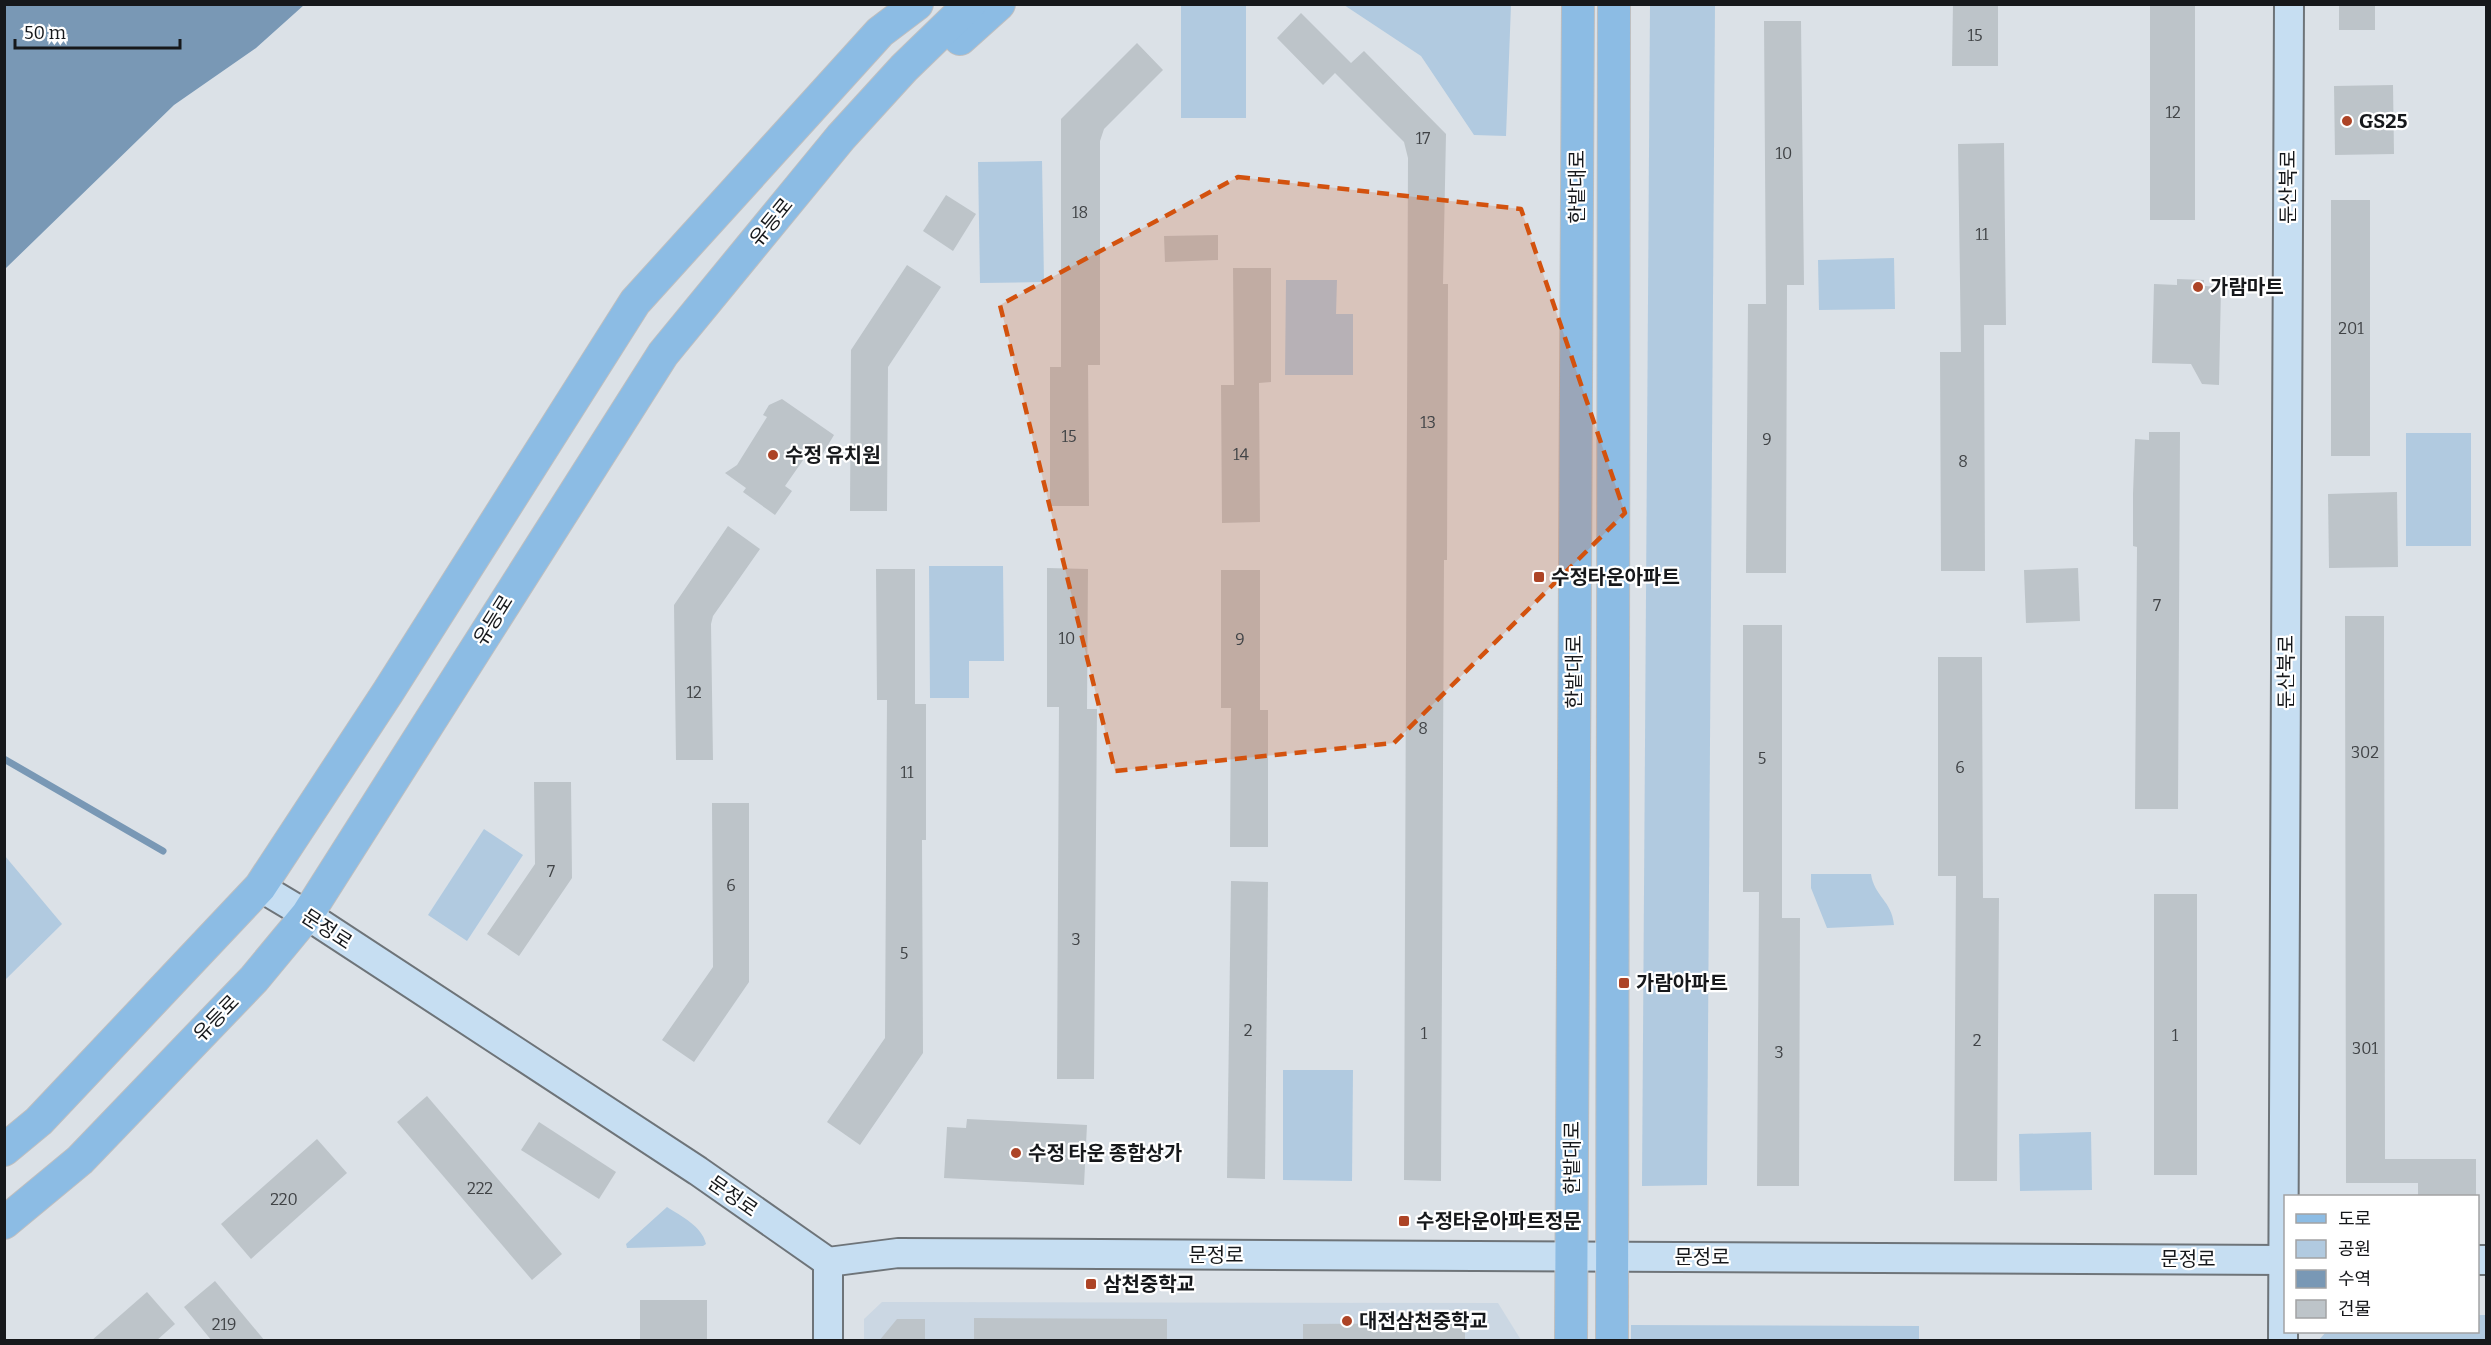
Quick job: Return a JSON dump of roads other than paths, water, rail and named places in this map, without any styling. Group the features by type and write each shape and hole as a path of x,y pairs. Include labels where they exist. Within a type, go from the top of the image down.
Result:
{"main road":[{"path":"880,32 896,4"},
{"path":"4,1150 39,1121 260,887 388,692 635,302 880,32 917,4"},
{"name":"유등로","path":"4,1224 80,1160 254,979 307,915 663,354 841,137 904,68 970,4"},
{"path":"904,68 948,50 999,4"},
{"name":"한밭대로","path":"1571,1341 1578,4"},
{"name":"한밭대로","path":"1612,1341 1614,4"},
{"name":"둔산북로","path":"2285,1195 2289,4"},
{"name":"문정로","path":"260,887 307,915 698,1171 828,1262 898,1253 2284,1260"},
{"path":"828,1262 828,1341"},
{"name":"둔산북로","path":"2283,1341 2284,1300"}],"water":[{"path":"5,4 304,5 256,48 174,105 5,269"}],"waterway":[{"path":"4,759 163,851"}],"place":[{"name":"GS25","path":"2347,121"},
{"name":"가람마트","path":"2198,287"},
{"name":"수정 유치원","path":"773,455"},
{"name":"수정타운아파트","path":"1539,577"},
{"name":"가람아파트","path":"1624,983"},
{"name":"수정 타운 종합상가","path":"1016,1153"},
{"name":"수정타운아파트정문","path":"1404,1221"},
{"name":"삼천중학교","path":"1091,1284"},
{"name":"대전삼천중학교","path":"1347,1321"}]}
